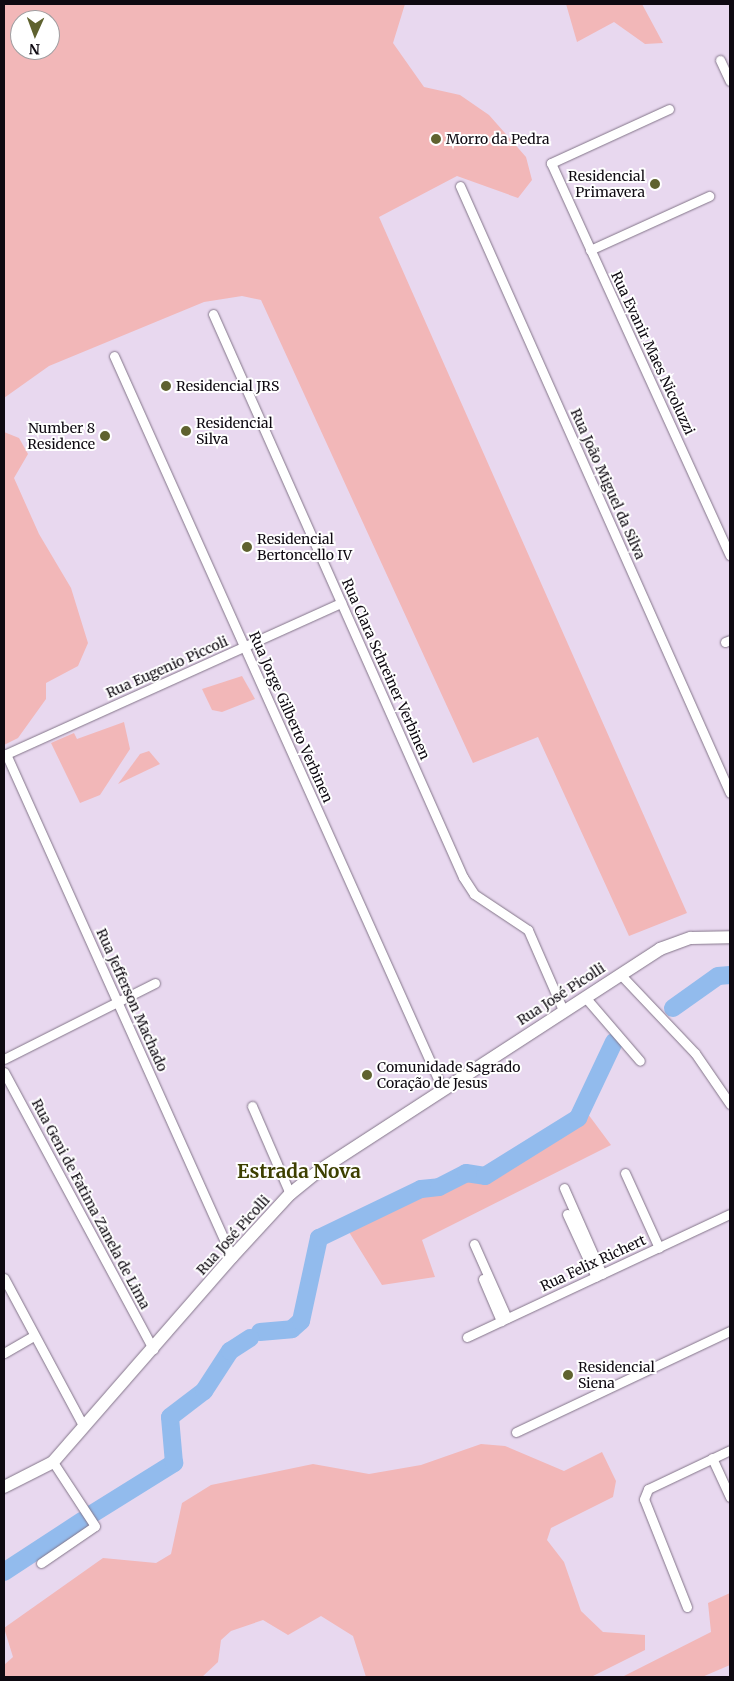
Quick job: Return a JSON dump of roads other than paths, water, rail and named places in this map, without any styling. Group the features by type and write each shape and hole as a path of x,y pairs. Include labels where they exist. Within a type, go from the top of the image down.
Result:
{"street":[{"path":"720,60 730,81"},
{"name":"Rua Evanir Maes Nicoluzzi","path":"669,109 551,163 730,555"},
{"name":"Rua João Miguel da Silva","path":"460,186 730,793"},
{"path":"590,250 709,196"},
{"name":"Rua Clara Schreiner Verbinen","path":"213,314 463,877 474,894 528,930 563,1010"},
{"name":"Rua Jorge Gilberto Verbinen","path":"114,356 442,1088"},
{"name":"Rua Eugenio Piccoli","path":"5,755 341,603"},
{"name":"Rua Jefferson Machado","path":"5,755 118,1000 232,1257"},
{"name":"Rua José Picolli","path":"4,1487 53,1462 232,1257 290,1194 336,1158 620,974 682,940 730,937"},
{"path":"620,974 680,1036 729,1100"},
{"path":"4,1059 155,983"},
{"path":"586,997 640,1060"},
{"name":"Rua Geni de Fatima Zanela de Lima","path":"4,1072 153,1349"},
{"path":"252,1106 290,1194"},
{"path":"625,1173 659,1248"},
{"path":"564,1188 599,1275"},
{"path":"567,1214 599,1275"},
{"name":"Rua Felix Richert","path":"467,1337 730,1214"},
{"path":"471,1245 504,1320"},
{"path":"4,1278 84,1427"},
{"path":"516,1432 730,1331"},
{"path":"4,1353 34,1336"},
{"path":"687,1607 644,1499 648,1488 730,1450"},
{"path":"712,1458 730,1497"},
{"path":"41,1563 95,1526 53,1462"}],"waterway":[{"path":"673,1008 718,976 730,975"},
{"path":"260,1332 292,1329 301,1321 319,1238 421,1189 439,1187 466,1173 485,1176 578,1118 614,1042"},
{"path":"92,1514 174,1463 170,1417 204,1391 230,1351 250,1338"},
{"path":"4,1572 82,1521"}],"place":[{"name":"Morro da Pedra","path":"436,139"},
{"name":"Residencial Primavera","path":"655,184"},
{"name":"Residencial JRS","path":"166,386"},
{"name":"Residencial Silva","path":"186,431"},
{"name":"Number 8 Residence","path":"105,436"},
{"name":"Residencial Bertoncello IV","path":"247,547"},
{"name":"Comunidade Sagrado Coração de Jesus","path":"367,1075"},
{"name":"Residencial Siena","path":"568,1375"}],"district":[{"name":"Estrada Nova","path":"299,1172"}]}
